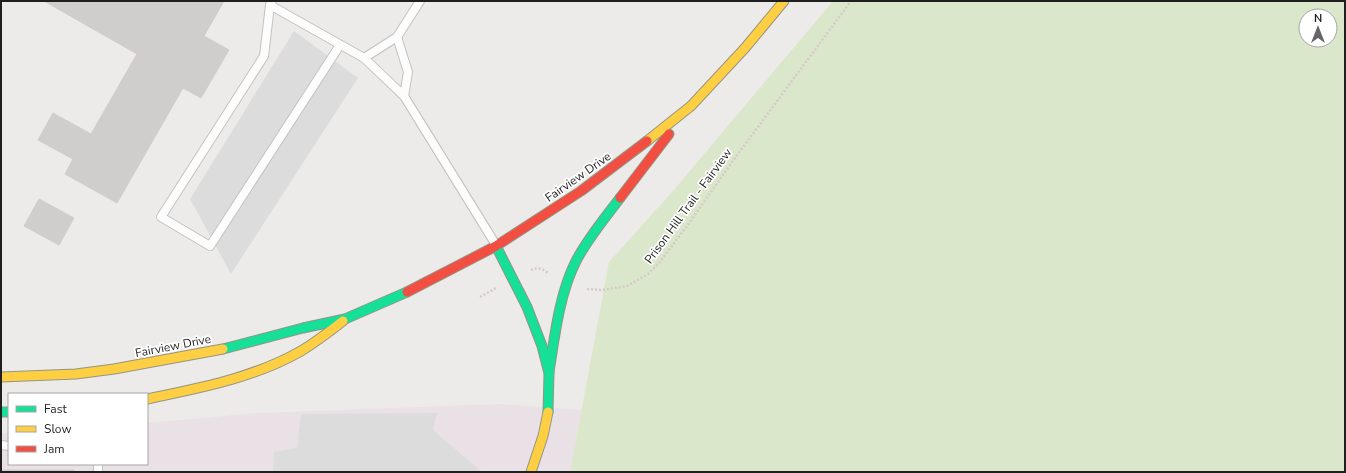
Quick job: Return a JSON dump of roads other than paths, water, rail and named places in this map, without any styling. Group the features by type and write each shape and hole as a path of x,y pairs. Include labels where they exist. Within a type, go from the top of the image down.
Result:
{"main road":[{"name":"Fairview Drive","path":"1,377 76,374 132,366 219,350 303,328 345,319 430,283 496,246 587,186 637,150 690,106 745,48 784,1"},
{"path":"531,472 546,422 549,401 549,372 558,317 567,283 576,261 599,225 690,106"},
{"path":"496,246 536,330 549,372"},
{"name":"Fairview Drive","path":"148,399 216,383 288,358 328,334 345,319"}],"lane":[{"path":"364,58 397,37 420,1"},
{"path":"340,45 210,246 161,217 264,56 271,3 364,58 404,96 496,246"},
{"path":"397,37 408,72 404,96"}]}
